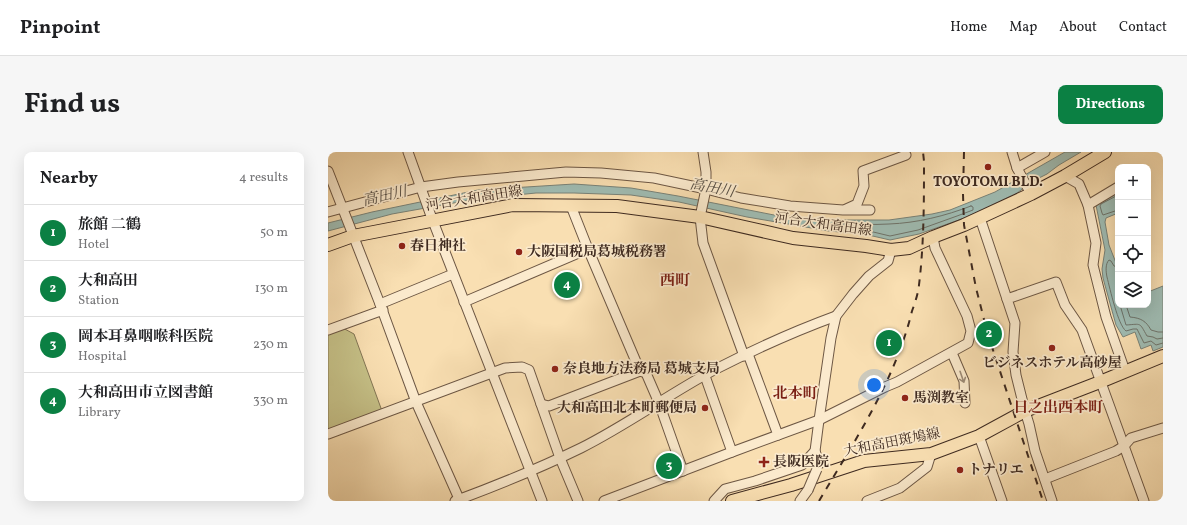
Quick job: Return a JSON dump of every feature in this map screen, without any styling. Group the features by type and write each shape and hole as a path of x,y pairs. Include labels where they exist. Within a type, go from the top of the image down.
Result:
{"main road":[{"name":"河合大和高田線","path":"328,245 352,233 513,205 617,206 700,215 793,238 891,250 909,248 980,218 1065,176 1105,152"},
{"name":"大和高田斑鳩線","path":"732,501 791,485 864,461 931,454 979,436 1025,411 1163,356"}],"street":[{"path":"408,152 453,274 542,501"},
{"path":"703,152 706,172 705,192 700,215 703,243 778,435"},
{"path":"1012,152 1019,171 1030,192"},
{"path":"1019,171 1045,152"},
{"path":"843,210 857,204 864,186 864,171 906,155"},
{"path":"328,172 382,307 416,402 458,501 530,472 560,458 616,428 705,376 746,355 836,316"},
{"path":"328,212 344,211 458,182 566,172 601,173 654,178 705,192 783,205 843,210 870,210"},
{"path":"1065,176 1079,184 1088,206 1096,243 1093,266 1106,317 1125,371"},
{"path":"1088,206 1115,189"},
{"path":"571,206 640,371"},
{"path":"980,218 1015,323 1013,352 1016,375 1025,411 1030,424 1035,451 1052,501"},
{"path":"604,501 819,420 897,382 968,343 971,331 968,316 935,248 933,237"},
{"path":"464,302 588,249"},
{"path":"800,501 808,490 818,460 815,452 819,420 831,338 836,316 869,276 888,261 891,250"},
{"path":"328,330 453,274"},
{"path":"1007,299 1056,282 1065,305 1082,330 1144,501"},
{"path":"952,353 964,381 965,403"},
{"path":"328,434 505,368 522,367 528,370 560,458 578,501"},
{"path":"541,404 549,406 640,371 646,373 659,403 683,471"},
{"path":"705,376 732,452"},
{"path":"1045,479 1116,451 1124,446 1131,438 1163,428"},
{"path":"979,436 1002,501"},
{"path":"714,501 725,489 755,481 802,465 815,452"},
{"path":"867,501 900,488 927,467 931,454"}],"shaded area":[{"path":"341,327 354,334 382,411 328,431 328,332"}],"water":[{"path":"1065,152 1081,152 1047,174 1033,181 1009,199 959,220 919,234 890,240 864,234 829,231 747,217 679,202 631,195 574,193 536,193 476,199 392,214 328,231 328,223 372,212 478,190 574,184 631,188 774,215 831,220 889,220 950,210 995,192"},
{"path":"1115,192 1115,214 1106,218 1105,222 1109,245 1115,260 1115,308 1151,308 1151,291 1163,286 1163,347 1153,351 1151,345 1141,349 1135,332 1123,337 1116,325 1103,278 1102,269 1105,250 1096,205"}],"railway":[{"path":"819,501 873,409 885,386 905,337 916,298 921,270 924,207 923,152"},
{"path":"964,152 964,225 976,288 988,335 1043,501"}],"place":[{"name":"TOYOTOMI BLD.","path":"988,167"},
{"name":"春日神社","path":"402,246"},
{"name":"大阪国税局葛城税務署","path":"519,252"},
{"name":"大和高田市立図書館","path":"567,285"},
{"name":"大和高田","path":"989,334"},
{"name":"旅館 二鶴","path":"889,343"},
{"name":"ビジネスホテル高砂屋","path":"1052,348"},
{"name":"奈良地方法務局 葛城支局","path":"555,369"},
{"name":"馬渕教室","path":"905,398"},
{"name":"大和高田北本町郵便局","path":"705,408"},
{"name":"長阪医院","path":"764,462"},
{"name":"岡本耳鼻咽喉科医院","path":"669,466"},
{"name":"トナリエ","path":"960,470"}],"district":[{"name":"西町","path":"675,281"},
{"name":"北本町","path":"795,394"},
{"name":"日之出西本町","path":"1058,408"}],"water label":[{"name":"高田川","path":"712,189"},
{"name":"高田川","path":"385,197"}]}
